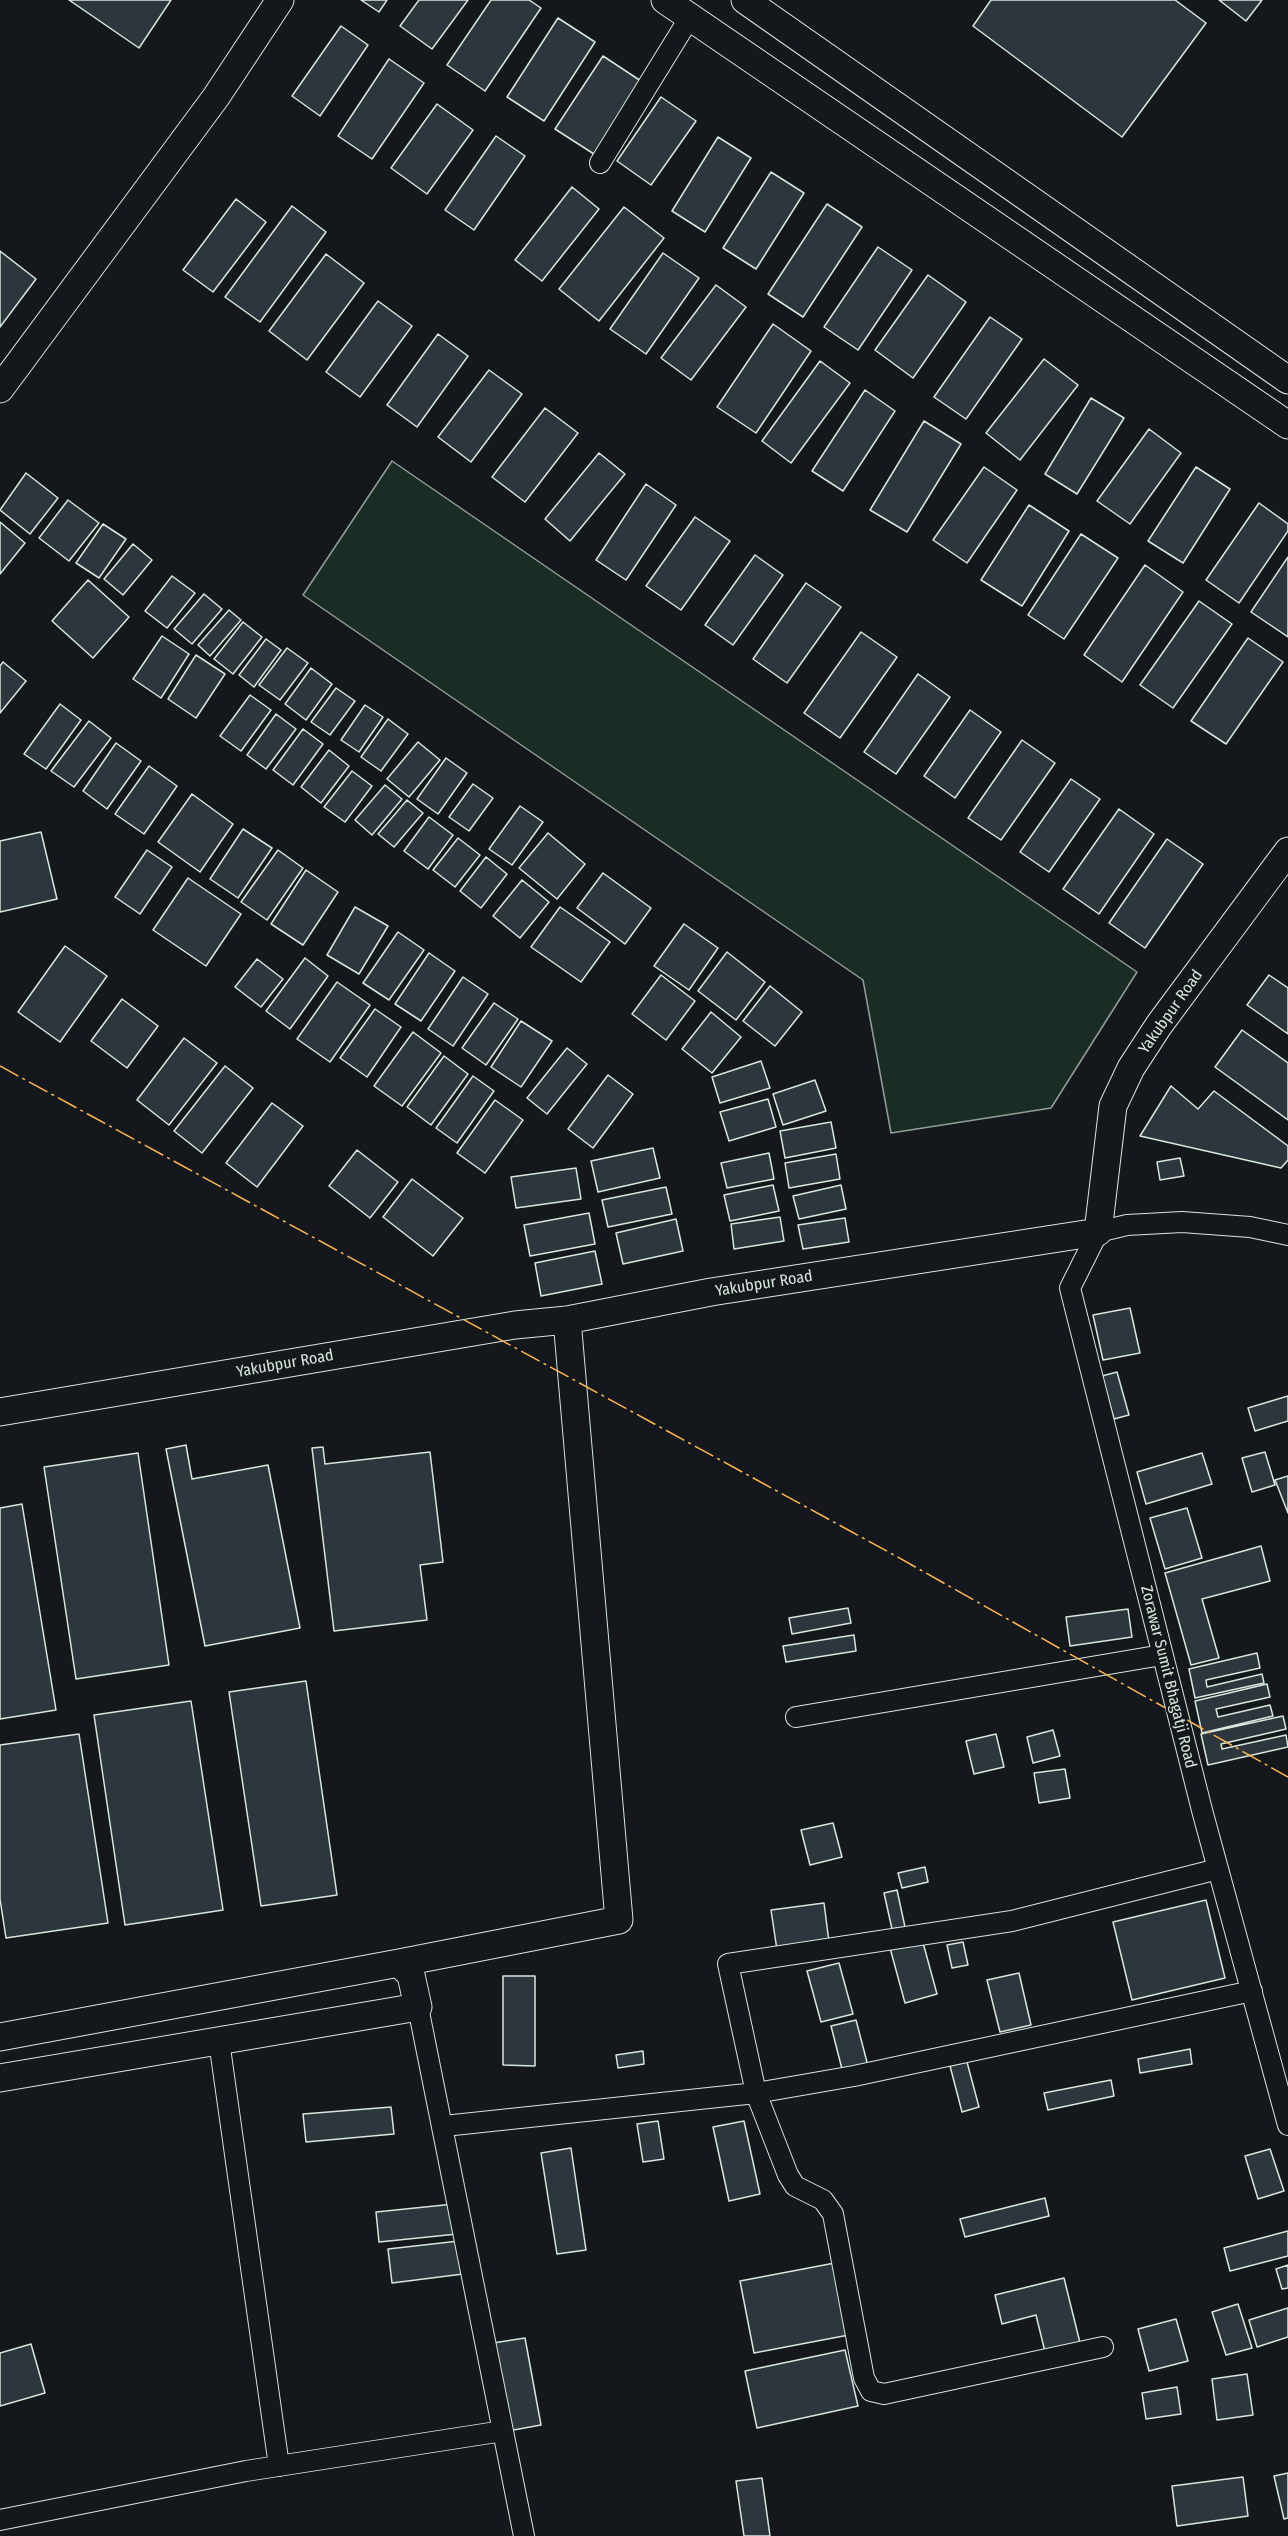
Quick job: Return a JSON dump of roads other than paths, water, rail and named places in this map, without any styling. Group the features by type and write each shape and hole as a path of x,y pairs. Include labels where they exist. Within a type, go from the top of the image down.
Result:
{"street":[{"path":"0,389 216,97 280,0"},
{"path":"665,0 1288,426"},
{"path":"745,0 1288,380"},
{"path":"600,164 690,17"},
{"name":"Yakubpur Road","path":"0,1412 516,1325 567,1320 723,1290 1098,1232 1113,1106 1126,1077 1160,1025 1288,851"},
{"path":"1098,1232 1126,1225 1182,1222 1250,1227 1288,1235"},
{"name":"Zorawar Sumit Bhagatji Road","path":"1098,1232 1070,1288 1162,1655 1288,2124"},
{"path":"0,2037 619,1920 567,1320"},
{"path":"796,1717 1162,1655"},
{"path":"1103,2347 884,2394 871,2391 864,2378 833,2214 823,2200 795,2186 788,2175 756,2093 728,1964 1012,1921 1218,1869"},
{"path":"399,1963 411,1975 444,2126 524,2536"},
{"path":"444,2126 756,2093 854,2076 1252,1991"},
{"path":"0,2078 418,2007"},
{"path":"219,2041 279,2466"},
{"path":"0,2520 279,2466 504,2431"}]}
